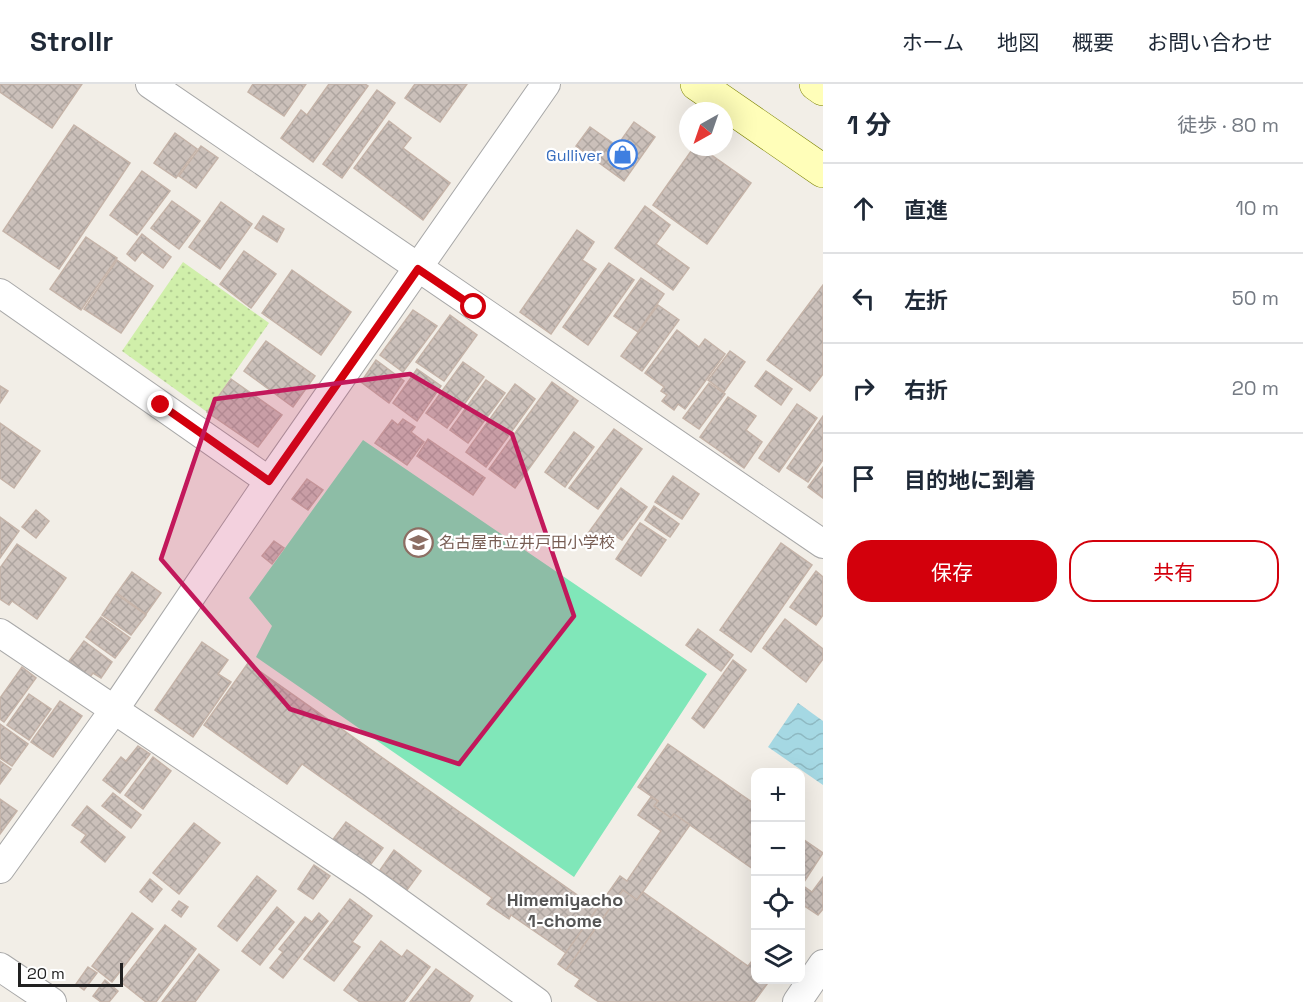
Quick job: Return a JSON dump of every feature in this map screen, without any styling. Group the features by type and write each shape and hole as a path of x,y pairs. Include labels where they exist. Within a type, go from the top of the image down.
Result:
{"main road":[{"path":"697,84 823,171"},
{"path":"816,84 823,88"}],"street":[{"path":"150,84 823,544"},
{"path":"0,869 114,710 269,481 546,84"},
{"path":"0,293 269,481"},
{"path":"0,633 372,883 537,1002"},
{"path":"797,1002 823,964"},
{"path":"0,967 52,1002"}],"highlighted area":[{"path":"410,374 512,434 574,616 459,764 290,709 161,559 215,399"}],"green space":[{"path":"183,262 269,323 207,412 122,351"},
{"path":"363,440 707,674 574,877 256,657 272,626 249,598"}],"water":[{"path":"798,703 823,721 823,785 805,773 805,768 798,768 768,747"}],"building":[{"path":"0,84 82,84 52,128 0,92"},
{"path":"253,84 306,84 284,116 248,92"},
{"path":"329,84 365,84 368,86 313,162 281,138 301,110 307,115"},
{"path":"415,84 467,84 440,122 405,98"},
{"path":"377,90 395,103 342,178 323,164"},
{"path":"389,121 411,138 403,148 450,183 423,220 354,168"},
{"path":"634,122 655,137 624,181 576,146 590,127 617,146"},
{"path":"74,125 130,163 59,269 3,231"},
{"path":"175,133 197,149 176,178 154,163"},
{"path":"201,146 218,158 196,188 179,176"},
{"path":"688,156 713,156 751,183 707,244 653,205"},
{"path":"142,171 170,191 137,235 110,215"},
{"path":"172,201 200,221 179,249 151,228"},
{"path":"221,202 252,224 220,269 189,247"},
{"path":"645,206 670,225 656,244 689,268 673,290 615,248"},
{"path":"263,216 284,229 277,242 255,228"},
{"path":"577,230 594,242 582,260 596,269 551,334 520,312"},
{"path":"142,234 171,257 163,268 142,252 135,261 127,254"},
{"path":"86,237 117,258 81,310 50,289"},
{"path":"244,251 276,274 251,308 220,284"},
{"path":"117,260 153,286 121,333 84,309"},
{"path":"609,263 634,280 588,345 563,327"},
{"path":"292,270 351,312 321,355 262,313"},
{"path":"641,278 664,294 638,332 614,316"},
{"path":"823,285 823,374 810,391 767,360"},
{"path":"658,305 679,320 642,371 621,356"},
{"path":"413,310 437,326 403,372 380,355"},
{"path":"450,315 477,335 444,381 416,362"},
{"path":"677,330 699,347 705,339 725,354 685,409 678,404 674,410 662,401 667,395 661,391 664,387 645,373"},
{"path":"266,341 315,376 293,407 244,371"},
{"path":"730,351 745,362 724,392 708,380"},
{"path":"376,360 404,381 389,403 361,382"},
{"path":"463,362 484,377 447,428 426,413"},
{"path":"417,369 441,386 417,421 393,403"},
{"path":"766,371 792,389 781,405 755,386"},
{"path":"231,379 282,415 258,447 207,412"},
{"path":"486,380 505,393 468,443 450,430"},
{"path":"552,382 578,401 515,488 489,469"},
{"path":"709,383 725,394 699,429 683,418"},
{"path":"515,384 535,399 486,467 466,452"},
{"path":"0,386 8,391 0,403"},
{"path":"728,397 756,416 746,430 762,442 744,468 700,437"},
{"path":"797,404 817,418 779,472 759,458"},
{"path":"823,416 823,460 808,482 787,468"},
{"path":"403,419 415,427 411,432 424,442 407,465 375,443 392,420 398,425"},
{"path":"0,423 40,451 14,488 0,478"},
{"path":"614,429 642,449 598,509 569,488"},
{"path":"574,432 594,447 565,487 545,472"},
{"path":"428,439 485,478 473,495 417,456"},
{"path":"823,467 823,498 808,487"},
{"path":"673,476 699,494 682,519 655,502"},
{"path":"307,479 323,490 308,510 292,499"},
{"path":"621,488 647,507 622,540 612,534 602,548 586,536"},
{"path":"654,506 679,524 670,537 645,520"},
{"path":"36,510 49,521 36,538 22,527"},
{"path":"0,517 19,531 0,558"},
{"path":"640,523 666,540 641,576 616,559"},
{"path":"274,541 284,548 272,564 262,556"},
{"path":"781,543 812,565 751,652 720,630"},
{"path":"17,544 66,578 37,619 12,601 9,605 0,599 0,568"},
{"path":"816,571 823,577 823,615 816,625 790,607"},
{"path":"132,572 161,593 146,614 117,593"},
{"path":"116,594 146,615 131,635 102,615"},
{"path":"101,617 130,638 115,658 86,637"},
{"path":"785,619 823,649 823,659 806,682 763,648"},
{"path":"698,629 733,655 721,671 686,645"},
{"path":"84,641 112,662 101,678 93,673 90,677 69,661"},
{"path":"202,642 228,660 218,674 231,682 193,737 155,710"},
{"path":"733,660 746,670 704,728 692,718"},
{"path":"248,663 597,909 566,953 511,915 509,919 487,904 492,898 302,764 287,784 204,725"},
{"path":"22,667 36,678 4,722 0,719 0,698"},
{"path":"29,694 51,709 29,740 7,725"},
{"path":"60,701 82,716 53,757 31,742"},
{"path":"0,724 28,744 12,766 0,758"},
{"path":"668,744 751,802 751,868 674,814 671,818 654,806 658,801 638,787"},
{"path":"138,746 150,754 120,793 103,780 121,757 126,761"},
{"path":"153,757 171,771 143,809 125,795"},
{"path":"0,761 11,769 0,784"},
{"path":"113,793 141,815 131,828 102,806"},
{"path":"651,797 658,801 654,806 671,818 674,814 690,825 637,900 623,890 566,970 558,964 620,876 627,881 661,831 638,815"},
{"path":"0,799 17,811 0,834"},
{"path":"87,806 125,837 105,862 81,842 86,835 72,825"},
{"path":"346,822 383,848 368,868 331,842"},
{"path":"194,823 220,843 179,894 153,873"},
{"path":"805,840 823,853 805,880"},
{"path":"394,850 421,871 407,890 380,870"},
{"path":"314,865 330,876 313,899 298,889"},
{"path":"257,876 276,891 237,941 218,926"},
{"path":"823,877 823,909 818,915 805,906 805,887 812,892"},
{"path":"150,879 162,889 152,902 140,892"},
{"path":"623,890 637,900 643,892 748,966 751,962 751,984 767,984 754,1002 599,1002 575,986 580,979 566,970"},
{"path":"350,899 372,916 352,942 360,947 334,981 304,959"},
{"path":"179,901 188,907 181,917 172,910"},
{"path":"277,907 294,922 260,965 242,951"},
{"path":"132,913 153,929 112,982 92,966"},
{"path":"319,913 328,921 283,978 270,968 283,952 279,949 305,917 312,922"},
{"path":"165,925 196,949 156,1002 146,1002 121,982"},
{"path":"381,941 402,957 407,950 430,967 404,1002 360,1002 344,990"},
{"path":"199,954 219,970 195,1002 162,1002"},
{"path":"88,967 97,973 84,990 76,984"},
{"path":"436,969 473,996 469,1002 410,1002"},
{"path":"105,980 118,991 109,1002 101,1002 93,996"}],"place":[{"name":"Gulliver","path":"623,155"},
{"name":"名古屋市立井戸田小学校","path":"418,542"}],"district":[{"name":"Himemiyacho 1-chome","path":"565,910"}],"route":[{"path":"161,405 269,481 418,269 474,307"}]}
